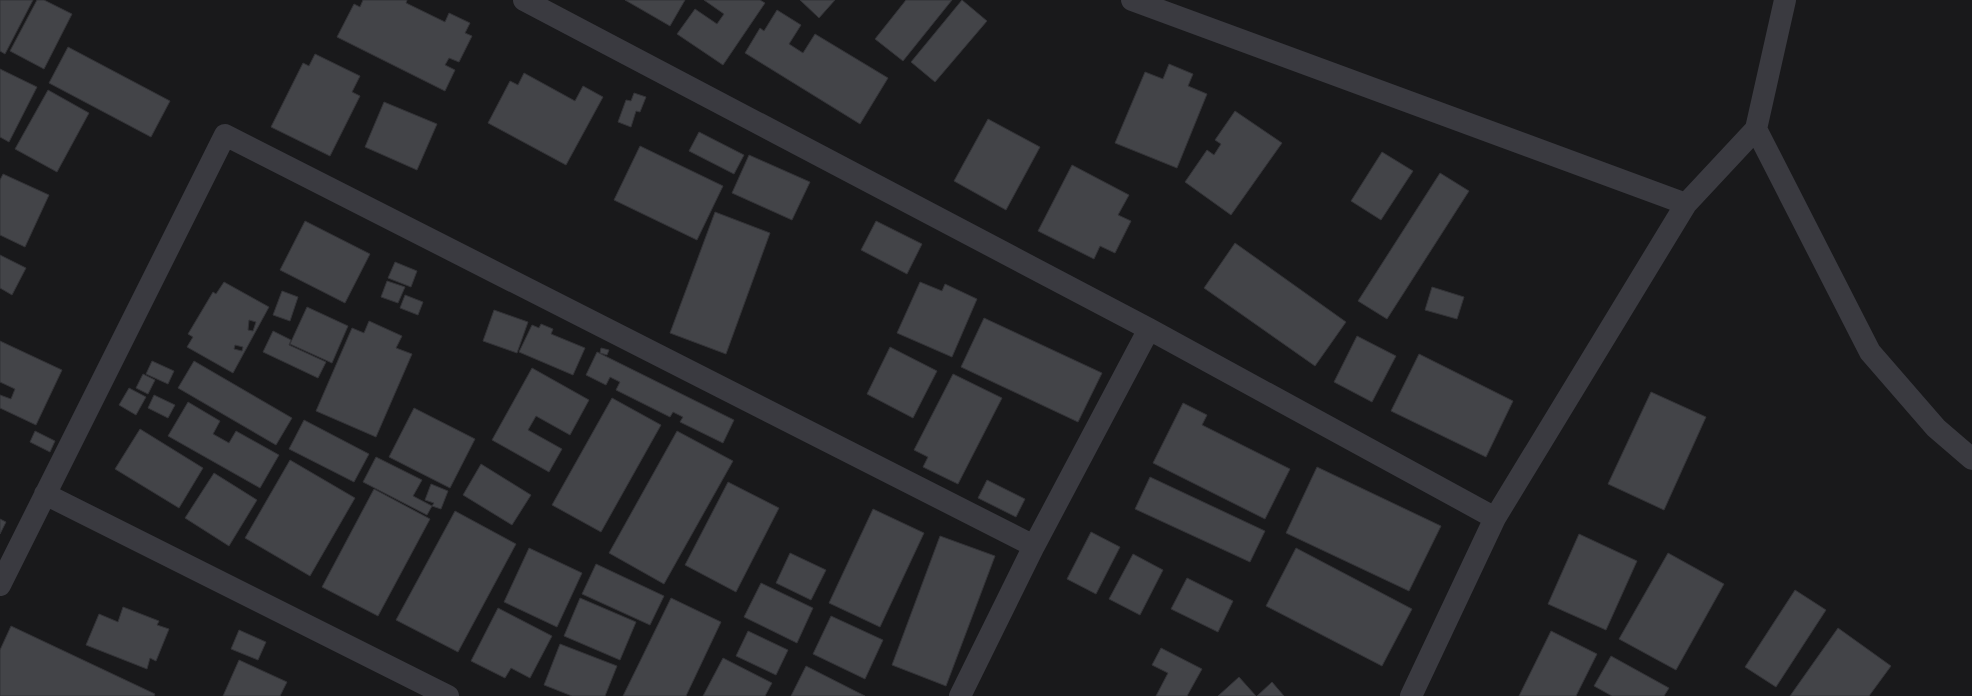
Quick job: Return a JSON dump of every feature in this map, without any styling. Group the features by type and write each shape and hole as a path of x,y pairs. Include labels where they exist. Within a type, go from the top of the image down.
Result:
{"street":[{"path":"524,0 1149,329 1495,518"},
{"path":"1132,0 1686,204"},
{"path":"1411,696 1495,518 1686,204 1756,129 1785,0"},
{"path":"1756,129 1870,352 1936,428 1972,459"},
{"path":"0,585 225,135 1034,546"},
{"path":"960,696 1034,546 1149,329"},
{"path":"45,494 448,696"}],"building":[{"path":"0,0 33,0 5,54 0,51"},
{"path":"37,0 44,0 72,14 44,69 10,51"},
{"path":"363,0 407,0 406,3 445,22 449,13 470,23 465,33 472,36 459,62 449,58 445,65 455,70 445,91 337,37 354,4 360,7"},
{"path":"625,0 685,0 670,26"},
{"path":"704,0 760,0 765,3 723,65 677,34 695,9 717,24 724,14"},
{"path":"800,0 835,0 819,18"},
{"path":"906,0 952,0 903,61 875,39"},
{"path":"962,0 987,21 935,82 911,62"},
{"path":"777,10 801,25 789,44 803,53 815,34 888,78 860,124 745,53 760,28 764,31"},
{"path":"68,47 170,101 151,137 49,83"},
{"path":"315,54 360,76 352,92 360,96 330,156 271,127 303,63 309,66"},
{"path":"1169,64 1193,74 1188,86 1207,94 1177,168 1115,143 1145,72 1163,79"},
{"path":"0,69 37,87 9,142 0,137"},
{"path":"524,73 575,101 583,86 603,97 566,165 488,123 510,81 518,85"},
{"path":"48,90 89,113 57,172 15,149"},
{"path":"634,93 646,97 640,112 636,111 631,127 618,122 626,100 631,101"},
{"path":"384,102 437,124 417,170 365,147"},
{"path":"1235,111 1282,143 1231,215 1185,182 1207,150 1214,155 1221,144 1215,140"},
{"path":"988,119 1040,147 1006,210 954,181"},
{"path":"699,132 744,155 734,174 689,151"},
{"path":"640,146 723,186 697,240 614,200"},
{"path":"1382,152 1413,171 1381,220 1351,201"},
{"path":"749,155 810,182 792,220 732,193"},
{"path":"1072,165 1129,195 1118,215 1131,221 1115,253 1100,246 1094,259 1038,231"},
{"path":"1440,173 1469,191 1387,319 1358,301"},
{"path":"3,174 49,195 25,247 0,235 0,180"},
{"path":"715,212 770,233 726,354 670,333"},
{"path":"305,221 370,254 345,303 280,270"},
{"path":"876,221 922,244 907,274 861,250"},
{"path":"1235,243 1346,322 1315,366 1204,288"},
{"path":"0,255 26,268 12,295 0,288"},
{"path":"395,262 417,271 411,287 388,278"},
{"path":"387,281 405,287 398,303 381,297"},
{"path":"224,282 269,307 233,373 187,347 193,337 188,334 213,292 216,294","holes":["249,320 256,322 253,331 248,330","235,345 243,347 242,351 234,349"]},
{"path":"920,282 942,291 945,284 977,299 952,357 897,333"},
{"path":"1432,287 1464,297 1457,319 1425,310"},
{"path":"282,291 298,297 290,321 273,315"},
{"path":"405,295 423,302 418,315 400,308"},
{"path":"307,307 348,326 332,363 290,344"},
{"path":"494,310 528,322 517,353 483,341"},
{"path":"984,318 1102,373 1078,422 961,367"},
{"path":"369,321 402,336 396,348 412,354 376,437 316,411 352,328 364,333"},
{"path":"541,324 553,329 551,334 585,348 573,375 519,352 532,325 539,328"},
{"path":"273,331 291,340 289,345 326,362 318,378 263,352"},
{"path":"1357,336 1396,356 1372,402 1334,382"},
{"path":"0,341 62,370 36,425 0,408 0,395 11,399 15,389 0,382"},
{"path":"890,347 937,371 913,418 867,394"},
{"path":"601,348 609,350 607,355 600,353"},
{"path":"597,352 734,420 723,443 680,422 683,417 673,412 670,417 616,390 620,382 610,377 606,385 586,375"},
{"path":"1419,354 1513,401 1486,457 1391,411"},
{"path":"152,361 174,371 168,384 146,374"},
{"path":"194,361 292,418 276,445 178,388"},
{"path":"532,368 589,400 570,435 536,416 528,430 562,449 549,472 492,440"},
{"path":"143,374 155,380 148,394 136,388"},
{"path":"953,374 1002,398 958,484 923,467 928,457 914,450"},
{"path":"129,388 146,397 136,415 119,405"},
{"path":"1651,392 1706,417 1664,510 1608,484"},
{"path":"154,395 175,405 168,418 148,408"},
{"path":"612,398 661,425 601,532 552,505"},
{"path":"188,402 220,421 213,434 229,443 236,431 279,455 260,488 168,436"},
{"path":"1183,403 1207,415 1202,425 1290,469 1265,519 1153,463"},
{"path":"414,408 475,439 450,488 389,457"},
{"path":"304,420 369,454 354,482 289,449"},
{"path":"140,429 203,468 179,508 115,469"},
{"path":"35,431 55,441 50,452 30,442"},
{"path":"677,431 733,461 664,584 609,553"},
{"path":"376,457 422,480 413,496 432,506 427,515 363,482"},
{"path":"290,460 355,498 310,576 245,538"},
{"path":"481,464 531,495 512,525 463,495"},
{"path":"1317,467 1441,526 1409,591 1286,533"},
{"path":"214,473 257,500 229,546 185,518"},
{"path":"1150,477 1265,531 1250,562 1135,509"},
{"path":"987,480 1025,499 1016,517 978,498"},
{"path":"728,482 779,508 736,592 685,565"},
{"path":"431,484 448,491 441,509 432,506 434,503 425,500"},
{"path":"374,489 430,519 378,616 322,587"},
{"path":"873,509 924,533 880,627 829,603"},
{"path":"455,511 516,544 458,652 396,620"},
{"path":"0,519 6,522 0,534"},
{"path":"1091,532 1120,547 1096,594 1067,579"},
{"path":"1579,534 1637,561 1606,630 1548,604"},
{"path":"940,536 995,556 946,686 892,665"},
{"path":"529,548 582,573 557,627 504,602"},
{"path":"1296,548 1412,609 1382,666 1266,606"},
{"path":"790,553 826,570 811,600 776,583"},
{"path":"1668,553 1724,584 1676,670 1619,639"},
{"path":"1133,554 1163,570 1140,615 1109,599"},
{"path":"596,564 664,596 650,625 582,594"},
{"path":"1187,578 1233,601 1218,632 1171,609"},
{"path":"761,583 813,608 797,643 744,617"},
{"path":"1795,590 1826,610 1776,687 1745,667"},
{"path":"580,598 636,622 620,660 564,636"},
{"path":"671,598 721,622 686,696 623,696"},
{"path":"123,607 159,621 157,625 169,629 156,661 150,658 147,669 86,645 99,614 118,622"},
{"path":"498,608 552,636 530,678 511,668 505,678 471,661"},
{"path":"831,616 883,640 865,679 813,654"},
{"path":"11,626 155,694 154,696 0,696 0,650"},
{"path":"1838,628 1891,666 1869,696 1790,696"},
{"path":"239,630 266,642 258,660 231,649"},
{"path":"748,631 788,650 776,675 736,656"},
{"path":"1551,631 1597,654 1576,696 1519,696"},
{"path":"560,644 617,666 605,696 572,696 544,685"},
{"path":"1161,648 1202,669 1187,696 1156,696 1168,673 1152,665"},
{"path":"1611,656 1669,688 1664,696 1612,696 1594,686"},
{"path":"723,658 772,683 765,696 703,696"},
{"path":"239,660 287,682 280,696 223,696"},
{"path":"806,666 865,696 791,696"},
{"path":"1239,677 1256,696 1218,696"},
{"path":"1272,682 1284,696 1257,696"}]}
